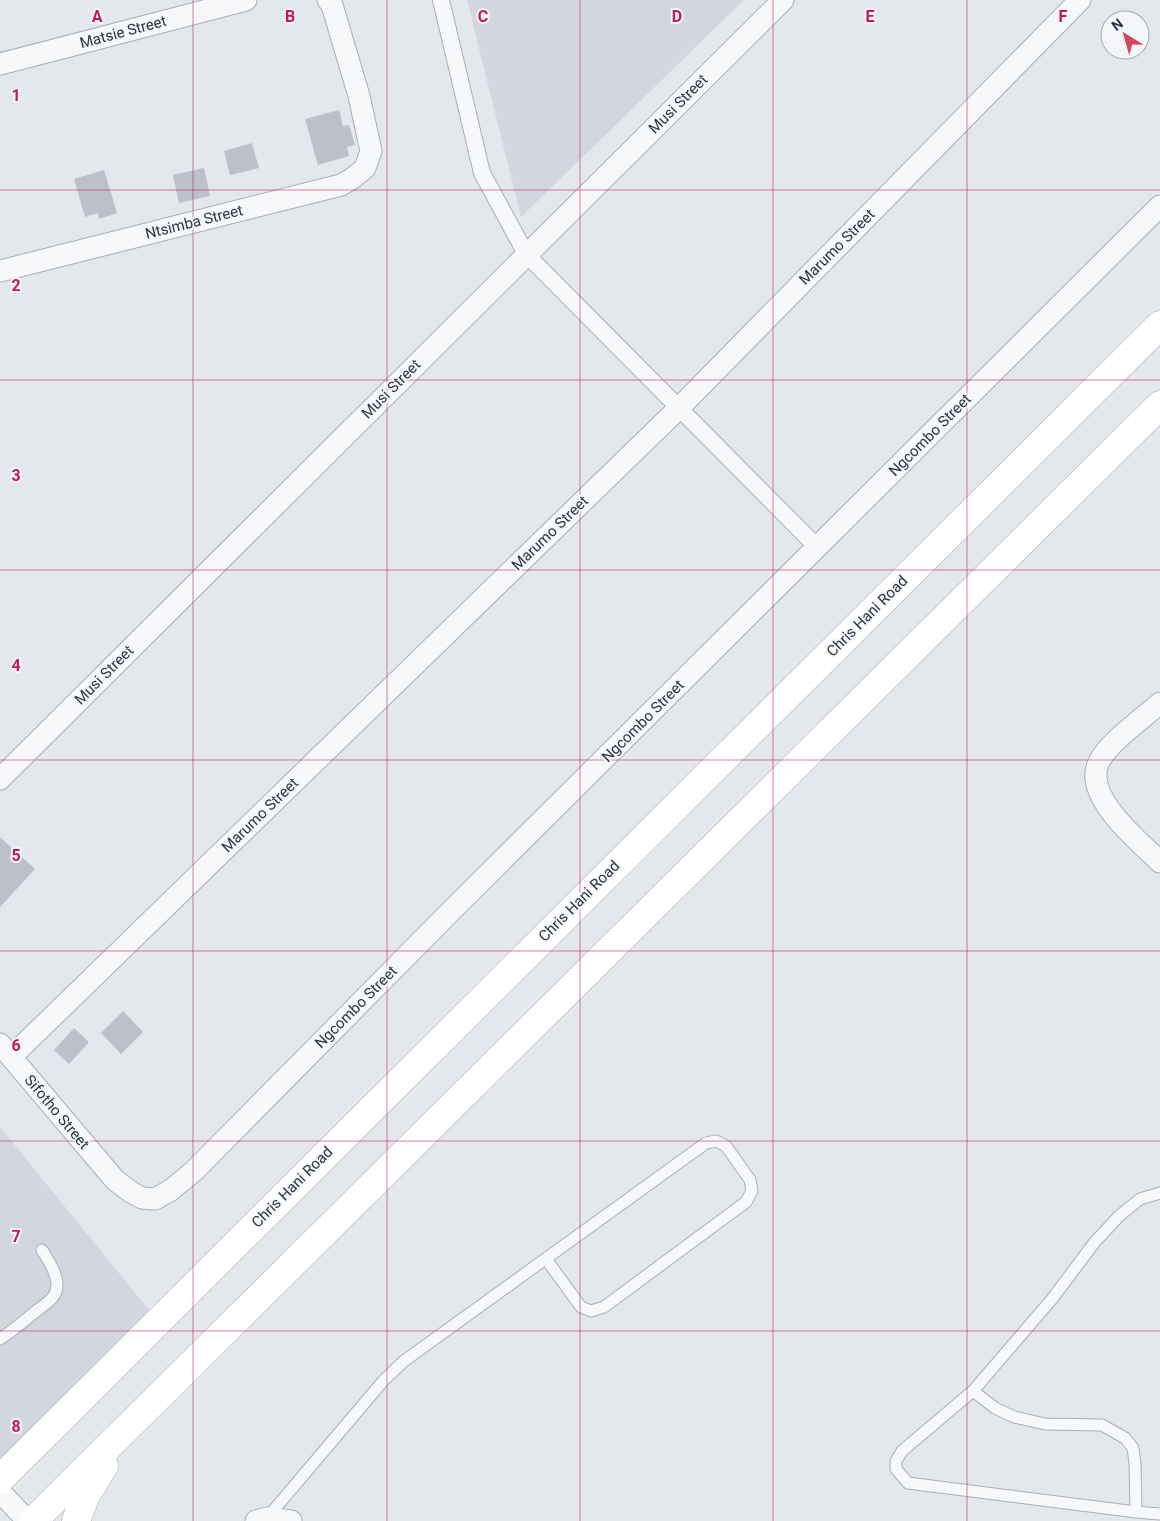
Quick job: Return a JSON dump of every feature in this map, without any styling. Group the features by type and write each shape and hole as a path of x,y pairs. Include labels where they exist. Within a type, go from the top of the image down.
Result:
{"main road":[{"name":"Chris Hani Road","path":"0,1479 1160,325"},
{"path":"33,1521 1150,420 1160,405"},
{"path":"76,1521 85,1497 120,1436"}],"street":[{"name":"Matsie Street","path":"0,64 246,0"},
{"name":"Ntsimba Street","path":"0,271 341,185 353,178 365,168 371,151 360,96 332,5 328,0"},
{"path":"441,0 482,173 526,254 817,548"},
{"name":"Musi Street","path":"0,780 783,0"},
{"name":"Marumo Street","path":"6,1050 679,408 1080,0"},
{"name":"Ngcombo Street","path":"115,1180 142,1198 155,1199 171,1190 194,1171 446,916 1160,206"},
{"path":"1160,703 1110,748 1098,763 1096,776 1098,790 1107,808 1160,862"},
{"name":"Sifotho Street","path":"6,1050 115,1180"},
{"path":"0,1492 28,1521"},
{"path":"261,1520 291,1521"}],"lane":[{"path":"261,1520 397,1367 433,1338 706,1143 716,1142 726,1146 750,1180 752,1192 746,1202 604,1307 591,1311 581,1307 546,1259"},
{"path":"1160,1193 1140,1199 1119,1216 1094,1243 1052,1299 973,1391 902,1451 896,1461 896,1469 908,1482 1160,1514"},
{"path":"0,1339 13,1331 54,1297 56,1278 42,1250"},
{"path":"973,1391 994,1408 1014,1418 1045,1424 1102,1426 1125,1438 1132,1448 1135,1463 1136,1512"}],"shaded area":[{"path":"467,0 744,0 521,217"},
{"path":"0,1127 153,1315 0,1468"}],"building":[{"path":"339,110 343,126 349,125 355,145 347,147 349,156 318,165 305,119"},
{"path":"252,143 259,168 230,175 224,151"},
{"path":"204,168 210,196 179,203 173,175"},
{"path":"104,170 117,213 99,219 98,213 85,217 74,179"},
{"path":"0,837 35,869 0,907"},
{"path":"123,1011 143,1032 121,1054 101,1033"},
{"path":"74,1028 89,1042 69,1064 54,1050"}]}
